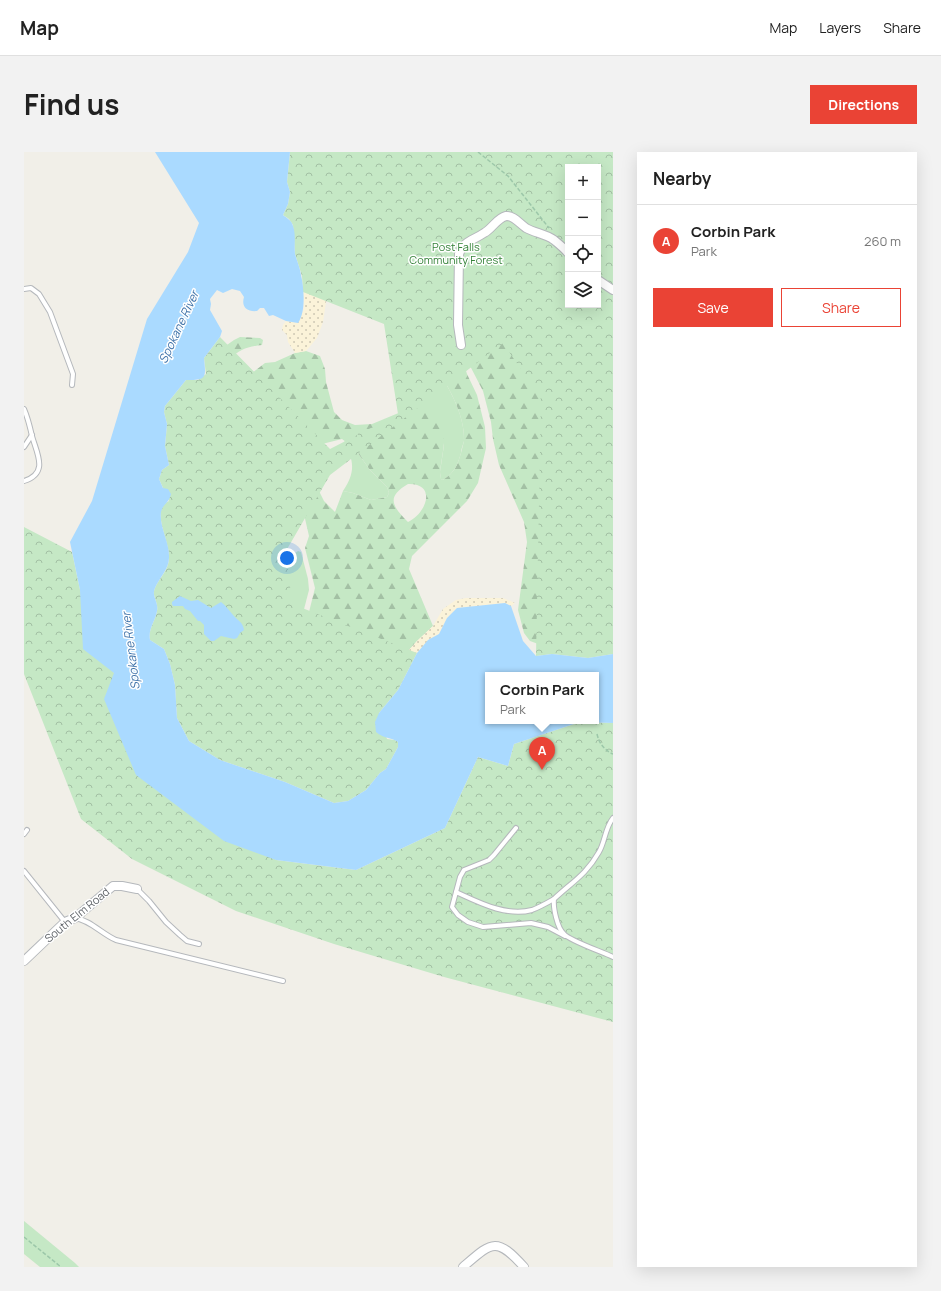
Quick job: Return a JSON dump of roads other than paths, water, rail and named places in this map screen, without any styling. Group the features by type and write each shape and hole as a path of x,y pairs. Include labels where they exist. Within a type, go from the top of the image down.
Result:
{"street":[{"path":"460,344 458,325 459,254 461,247 467,242 484,234 500,218 507,216 512,217 532,231 548,236 565,249"},
{"path":"601,282 613,290"},
{"name":"South Elm Road","path":"24,961 65,922 75,918 113,886 137,889"},
{"path":"463,1267 483,1250 493,1245 511,1252 524,1267"}],"lane":[{"path":"24,289 31,288 39,294 50,312 73,374 72,385"},
{"path":"24,409 40,464 37,472 32,477 24,481"},
{"path":"24,447 32,436"},
{"path":"456,892 480,903 502,910 522,912 541,906 554,898 590,867 600,851 605,834 613,818"},
{"path":"516,828 489,860 464,870 460,877 452,907 458,915 468,922 483,928 531,923 548,928 613,957"},
{"path":"24,834 27,830"},
{"path":"24,871 65,922"},
{"path":"137,889 166,922 180,935 187,941 199,944"},
{"path":"554,898 553,906 558,924 565,936"},
{"path":"75,918 87,922 106,936 116,940 283,981"}],"water":[{"name":"Spokane River","path":"155,152 290,152 287,182 290,192 288,204 283,215 290,221 294,229 295,254 302,280 303,306 301,318 298,323 286,321 273,315 269,316 264,308 260,308 257,311 250,311 243,304 244,297 240,291 232,289 223,293 217,290 210,299 210,310 222,331 220,337 204,358 205,374 198,379 186,380 165,406 164,412 167,424 165,446 169,465 162,470 159,479 163,488 168,489 171,494 161,512 163,529 169,552 169,562 154,591 157,608 151,629 150,640 164,649 170,664 175,685 177,718 189,741 220,760 285,782 334,803 348,801 366,790 380,773 386,769 398,747 398,742 376,732 375,722 379,713 398,690 417,653 428,640 439,634 447,618 457,608 505,603 511,606 523,641 536,656 552,654 588,658 613,654 613,723 599,723 599,672 485,672 485,724 574,724 514,744 508,766 478,757 445,828 356,870 276,860 224,841 136,775 104,699 114,673 83,649 80,590 70,542 92,501 147,319 188,252 199,223"},
{"path":"180,596 191,601 198,600 211,608 221,602 241,623 244,630 237,638 234,639 221,636 214,641 211,641 204,634 204,625 198,621 190,611 185,609 183,606 173,606 172,602"}],"place":[{"name":"Corbin Park","path":"542,770"}],"park label":[{"name":"Post Falls Community Forest","path":"456,253"}]}
